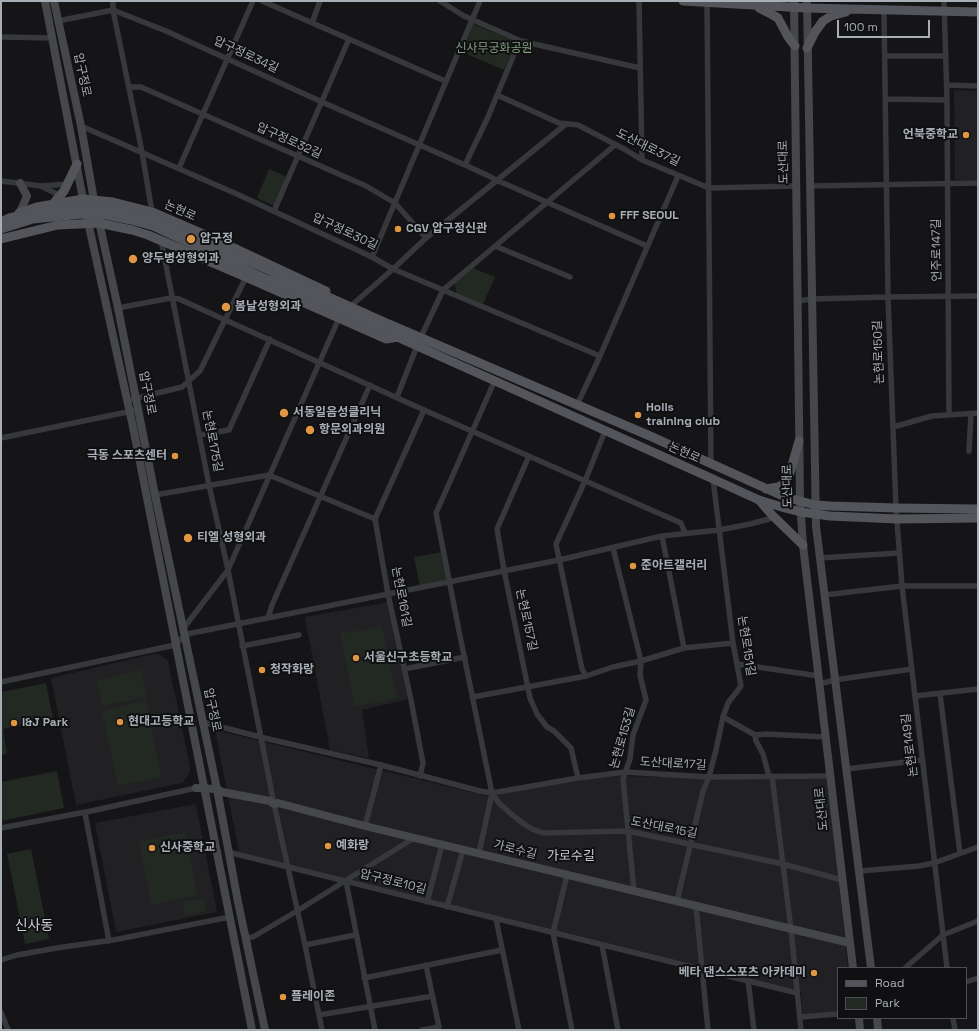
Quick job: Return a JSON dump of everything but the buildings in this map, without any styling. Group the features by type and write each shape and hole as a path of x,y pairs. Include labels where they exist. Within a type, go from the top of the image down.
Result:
{"main road":[{"name":"압구정로","path":"45,1 83,199 131,399"},
{"name":"압구정로","path":"54,1 81,126 99,223 118,308 133,411 175,646 205,788 252,1030"},
{"path":"683,1 752,5 794,4 857,9 978,12"},
{"name":"도산대로","path":"794,4 800,501 803,545 853,967"},
{"path":"752,5 778,18 788,37 795,46"},
{"path":"807,5 815,514 834,680 860,871 871,967"},
{"path":"807,48 820,24 826,18 857,9"},
{"path":"53,204 61,196 77,164"},
{"path":"20,183 27,196 20,212"},
{"name":"논현로","path":"1,217 37,207 83,199 113,202 154,213 217,240 395,323 399,334"},
{"name":"논현로","path":"1,222 38,212 79,207 106,208 153,218 399,334 577,405 785,497 815,504 896,508 978,509"},
{"path":"148,234 152,233 158,225 158,219 154,213"},
{"name":"논현로","path":"1,229 33,219 81,214 107,215 132,220 153,226 266,279 388,329"},
{"path":"163,241 161,237 163,227 167,222 173,221"},
{"name":"논현로","path":"1,239 58,225 99,223 132,230 148,234 386,339 399,334"},
{"path":"1,244 21,234"},
{"name":"논현로","path":"419,342 494,380 759,500 801,512 815,514 897,519 978,518"},
{"name":"압구정로","path":"133,411 155,494 202,722 220,791 228,852 265,1030"},
{"path":"766,489 778,488 789,476 799,441"},
{"path":"759,500 803,545"},
{"path":"196,788 220,791"},
{"name":"가로수길","path":"220,791 270,801 274,804 278,803 442,845 850,943"},
{"path":"230,917 241,915"},
{"path":"859,1019 860,1030"},
{"path":"877,1019 878,1030"}],"street":[{"path":"113,1 113,10 154,213"},
{"path":"179,168 253,1"},
{"path":"262,1 445,81"},
{"path":"312,23 320,1"},
{"path":"440,1 464,16 521,41 640,68"},
{"path":"372,257 480,1"},
{"path":"639,1 642,160"},
{"name":"언주로147길","path":"944,1 947,85 949,415"},
{"path":"707,2 712,464"},
{"path":"58,21 113,10"},
{"name":"압구정로34길","path":"113,10 166,31 322,102 420,144 491,177 496,182 503,183 647,246"},
{"name":"논현로150길","path":"884,10 888,297 897,519"},
{"path":"1,37 53,38"},
{"path":"274,211 349,39"},
{"path":"465,165 521,41"},
{"path":"885,56 946,56"},
{"path":"947,85 978,86"},
{"name":"압구정로32길","path":"129,87 141,87 366,186 395,204 426,238"},
{"name":"도산대로37길","path":"497,95 559,123 578,126 642,160 709,188 796,186"},
{"path":"886,98 947,100"},
{"path":"353,304 426,238 566,124"},
{"name":"압구정로30길","path":"81,126 274,211 372,257 393,269 600,356"},
{"path":"397,397 419,342 443,290 615,145"},
{"path":"577,405 600,356 678,176"},
{"path":"1,180 41,186 68,184"},
{"path":"810,186 978,183"},
{"path":"41,186 61,196"},
{"name":"논현로175길","path":"163,241 171,298 228,570 260,737 322,1030"},
{"path":"495,246 570,277"},
{"path":"131,399 182,387 200,371 246,277"},
{"path":"798,301 812,299 978,296"},
{"path":"118,308 171,298 179,299 424,410 681,523 685,533"},
{"path":"1,682 175,646 197,612 228,570 339,318"},
{"path":"199,435 229,430 270,339"},
{"path":"479,853 492,793 436,513 494,380"},
{"path":"268,618 272,605 370,385"},
{"path":"155,494 269,475 375,519 424,410"},
{"path":"1,438 133,411"},
{"path":"893,427 921,418 978,413"},
{"path":"970,414 970,451"},
{"path":"586,676 582,669 556,544 585,481 605,430"},
{"name":"논현로157길","path":"529,456 497,529 530,698 536,714 547,727 554,731 571,748 578,778"},
{"name":"논현로151길","path":"677,902 690,844 703,792 709,777 723,717 728,703 741,686 733,643 713,479"},
{"path":"184,631 238,624 559,560 662,536 719,530 750,524 769,519 773,516"},
{"name":"논현로161길","path":"375,519 388,594 423,763 420,776"},
{"name":"논현로149길","path":"897,519 902,586 947,967"},
{"path":"662,536 684,648"},
{"name":"논현로153길","path":"613,548 640,661 640,675 646,700 633,735 630,759 623,779 634,891"},
{"path":"819,558 899,553"},
{"path":"824,595 902,586 978,586"},
{"path":"242,646 299,635"},
{"path":"473,697 586,676 613,667 684,648 733,643"},
{"path":"404,669 465,657"},
{"path":"737,664 819,680 834,680 912,669"},
{"path":"915,696 978,689"},
{"path":"940,694 960,854"},
{"path":"723,717 755,735 766,734 826,737"},
{"path":"202,722 492,793"},
{"path":"755,735 756,742 763,754 771,776 791,929 801,1030"},
{"path":"846,769 923,760"},
{"path":"365,826 380,766"},
{"name":"도산대로17길","path":"492,793 578,778 625,772 709,777 830,776"},
{"path":"1,828 85,812 196,788"},
{"name":"도산대로15길","path":"492,793 515,818 532,829 543,833 628,831 783,864 842,880"},
{"path":"85,812 111,940"},
{"path":"246,938 253,937 297,911 414,838"},
{"path":"427,902 442,845"},
{"path":"860,871 919,866 934,863 978,847"},
{"path":"446,906 463,850"},
{"name":"압구정로10길","path":"228,852 797,993"},
{"path":"567,875 552,933 572,1030"},
{"path":"346,881 355,935 375,1030"},
{"path":"696,906 708,1030"},
{"path":"1,960 16,955 111,940 230,917"},
{"path":"496,919 519,1030"},
{"path":"905,967 943,935 978,921"},
{"path":"305,945 355,935"},
{"path":"602,944 618,1030"},
{"path":"364,978 502,950"},
{"path":"422,1030 439,1027 426,965"},
{"path":"967,982 978,978"},
{"path":"748,980 754,1030"},
{"path":"319,1015 433,996"},
{"path":"800,1017 837,1014"},
{"path":"1,1015 8,1030"},
{"path":"953,1019 955,1030"}],"shaded area":[{"name":"언북중학교","path":"954,90 978,91 978,180 955,180"},
{"name":"서울신구초등학교","path":"389,602 408,699 362,710 369,758 330,750 305,617"},
{"name":"현대고등학교","path":"153,654 159,654 168,661 190,773 182,783 76,805 51,678"},
{"path":"215,730 487,796 607,776 828,779 848,967 837,967 837,1012 803,1015 801,992 239,852"},
{"name":"신사중학교","path":"196,804 217,912 116,932 95,823"}],"green space":[{"name":"신사무궁화공원","path":"473,24 516,42 504,70 462,52"},
{"path":"269,169 287,177 274,206 257,198"},
{"path":"473,268 495,277 483,304 457,293 454,283"},
{"path":"442,552 447,581 420,587 414,557"},
{"path":"382,626 397,698 355,707 340,634"},
{"path":"141,670 146,697 102,706 97,680"},
{"name":"I&J Park","path":"46,683 53,718 3,729 7,754 1,755 1,692"},
{"path":"146,700 161,777 118,786 102,711"},
{"path":"57,771 64,808 1,821 1,782"},
{"path":"186,832 197,896 152,905 139,842"},
{"path":"31,849 49,939 25,944 7,854"},
{"path":"203,898 206,911 185,916 182,902"}],"place":[{"name":"언북중학교","path":"966,135"},
{"name":"FFF SEOUL","path":"612,216"},
{"name":"CGV 압구정신관","path":"398,229"},
{"name":"압구정","path":"191,239"},
{"name":"양두병성형외과","path":"133,259"},
{"name":"봄날성형외과","path":"226,307"},
{"name":"서동일음성클리닉","path":"284,413"},
{"name":"Holis training club","path":"638,415"},
{"name":"항문외과의원","path":"310,430"},
{"name":"극동 스포츠센터","path":"175,456"},
{"name":"티엘 성형외과","path":"188,538"},
{"name":"준아트갤러리","path":"633,566"},
{"name":"서울신구초등학교","path":"356,658"},
{"name":"청작화랑","path":"262,670"},
{"name":"현대고등학교","path":"120,722"},
{"name":"I&J Park","path":"14,723"},
{"name":"예화랑","path":"328,846"},
{"name":"신사중학교","path":"152,848"},
{"name":"베타 댄스스포츠 아카데미","path":"814,973"},
{"name":"플레이존","path":"283,997"}],"district":[{"name":"가로수길","path":"571,856"},
{"name":"신사동","path":"34,926"}]}
